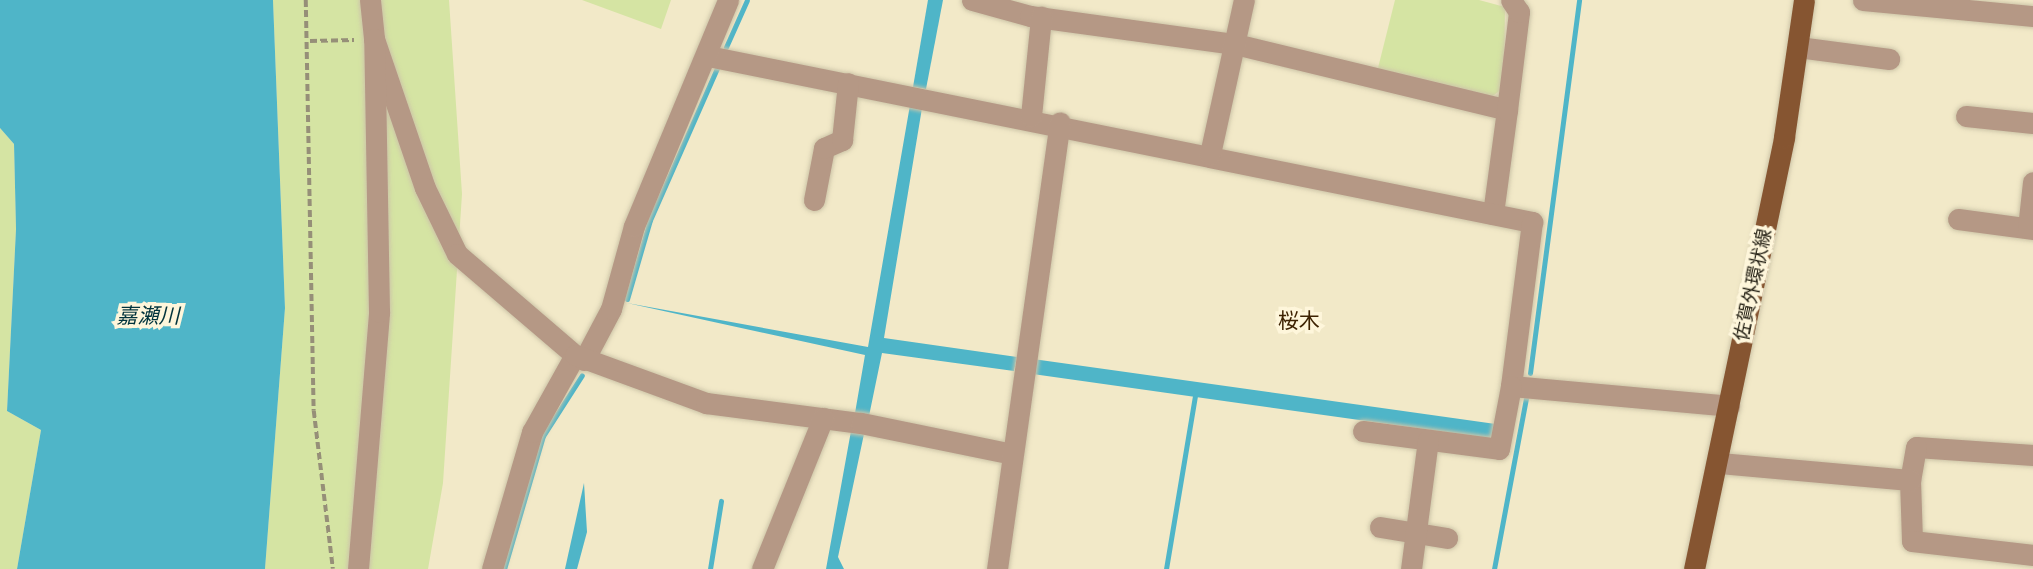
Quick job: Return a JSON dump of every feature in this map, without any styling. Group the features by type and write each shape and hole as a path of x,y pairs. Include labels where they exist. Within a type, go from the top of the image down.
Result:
{"main road":[{"name":"佐賀外環状線","path":"1694,569 1719,463 1798,47 1804,0"}],"street":[{"path":"358,569 379,312 374,39 370,0"},
{"path":"492,569 532,432 611,309 634,226 708,55 728,0"},
{"path":"972,0 1041,17 1235,44 1507,110"},
{"path":"1210,154 1244,0"},
{"path":"1493,214 1519,12 1511,0"},
{"path":"1863,0 2033,16"},
{"path":"1031,116 1041,17"},
{"path":"374,39 425,188 457,254 579,358 706,403 823,418 1012,454"},
{"path":"1798,47 1889,59"},
{"path":"708,55 1031,116 1532,222 1511,386 1499,449 1363,432"},
{"path":"814,200 824,148 842,140 848,83"},
{"path":"1966,116 2033,123"},
{"path":"997,569 1060,122"},
{"path":"1958,219 2031,228 2033,182"},
{"path":"1511,386 1729,406"},
{"path":"762,569 823,418"},
{"path":"1410,569 1428,440"},
{"path":"2033,455 1916,447 1910,480 1912,541 2033,555"},
{"path":"1719,463 1910,480"},
{"path":"1380,527 1447,538"}],"path":[{"path":"306,0 310,41 314,411 333,569"},
{"path":"310,41 374,39"}],"green space":[{"path":"273,0 449,0 462,194 443,483 428,569 265,569 285,308"},
{"path":"582,0 671,0 661,29"},
{"path":"1395,0 1479,0 1505,7 1504,87 1488,100 1377,72"},
{"path":"0,128 14,144 16,229 7,411 41,430 17,569 0,569"}],"water":[{"name":"嘉瀬川","path":"0,0 273,0 285,308 265,569 17,569 41,430 7,411 16,229 14,144 0,128"},
{"path":"928,0 943,0 926,89 913,87"},
{"path":"910,105 922,108 884,338 1017,357 1014,371 882,353 869,416 855,413 865,355 627,303 868,347"},
{"path":"1033,359 1495,424 1493,439 1031,374"},
{"path":"851,431 864,434 838,557 844,569 826,569"},
{"path":"584,483 587,532 577,569 565,569"}],"waterway":[{"path":"726,47 747,0"},
{"path":"1530,373 1579,0"},
{"path":"627,299 650,220 717,68"},
{"path":"504,569 543,436 582,375"},
{"path":"1166,569 1195,396"},
{"path":"1494,569 1526,398"},
{"path":"710,569 721,501"}],"district":[{"name":"桜木","path":"1299,322"}]}
